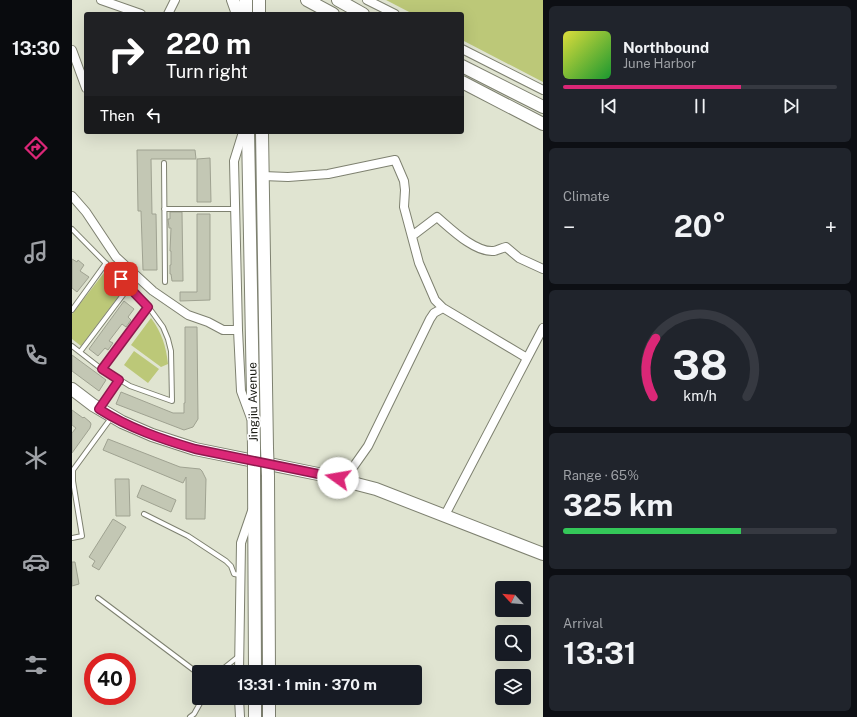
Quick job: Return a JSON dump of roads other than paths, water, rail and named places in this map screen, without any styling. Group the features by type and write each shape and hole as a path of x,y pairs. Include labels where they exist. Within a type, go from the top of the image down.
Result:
{"street":[{"path":"101,0 135,12"},
{"path":"169,12 175,0"},
{"path":"233,0 237,12"},
{"path":"246,0 246,12"},
{"path":"259,0 260,12"},
{"path":"307,0 329,12"},
{"path":"338,0 350,3 361,12"},
{"path":"367,0 390,12"},
{"path":"72,50 84,83"},
{"path":"464,50 543,90"},
{"path":"464,67 543,107"},
{"path":"464,83 543,124"},
{"path":"242,134 234,161 238,330 242,391 253,426"},
{"name":"Jingjiu Avenue","path":"248,134 254,446 255,665"},
{"name":"Jingjiu Avenue","path":"263,134 269,665"},
{"path":"263,176 288,177 328,174 395,160 404,181 404,207 419,263 435,300 443,308 527,358"},
{"path":"72,196 86,212 116,257 153,291 188,315 208,322 223,330 238,330"},
{"path":"412,236 437,217 463,238 481,249 494,251 506,247 519,258 543,269"},
{"path":"344,480 368,446 430,319 434,313 443,308"},
{"path":"446,515 543,328"},
{"path":"72,389 99,409 138,430 195,449 344,480 376,489 543,554"},
{"path":"239,665 241,543 254,503"},
{"path":"240,705 240,717"},
{"path":"255,705 255,717"},
{"path":"269,705 269,717"}],"lane":[{"path":"164,163 165,282"},
{"path":"164,209 235,209"},
{"path":"72,229 148,307 162,327 168,339 171,351 172,401 130,386 119,380 72,346"},
{"path":"72,310 106,264"},
{"path":"80,352 129,287"},
{"path":"102,369 148,307"},
{"path":"99,409 119,380"},
{"path":"72,538 82,536 73,481 73,470 112,416"},
{"path":"144,514 188,536 226,560 231,566 234,574 240,575"},
{"path":"98,598 192,669"},
{"path":"228,665 239,656"},
{"path":"190,717 194,714 199,705"}]}
